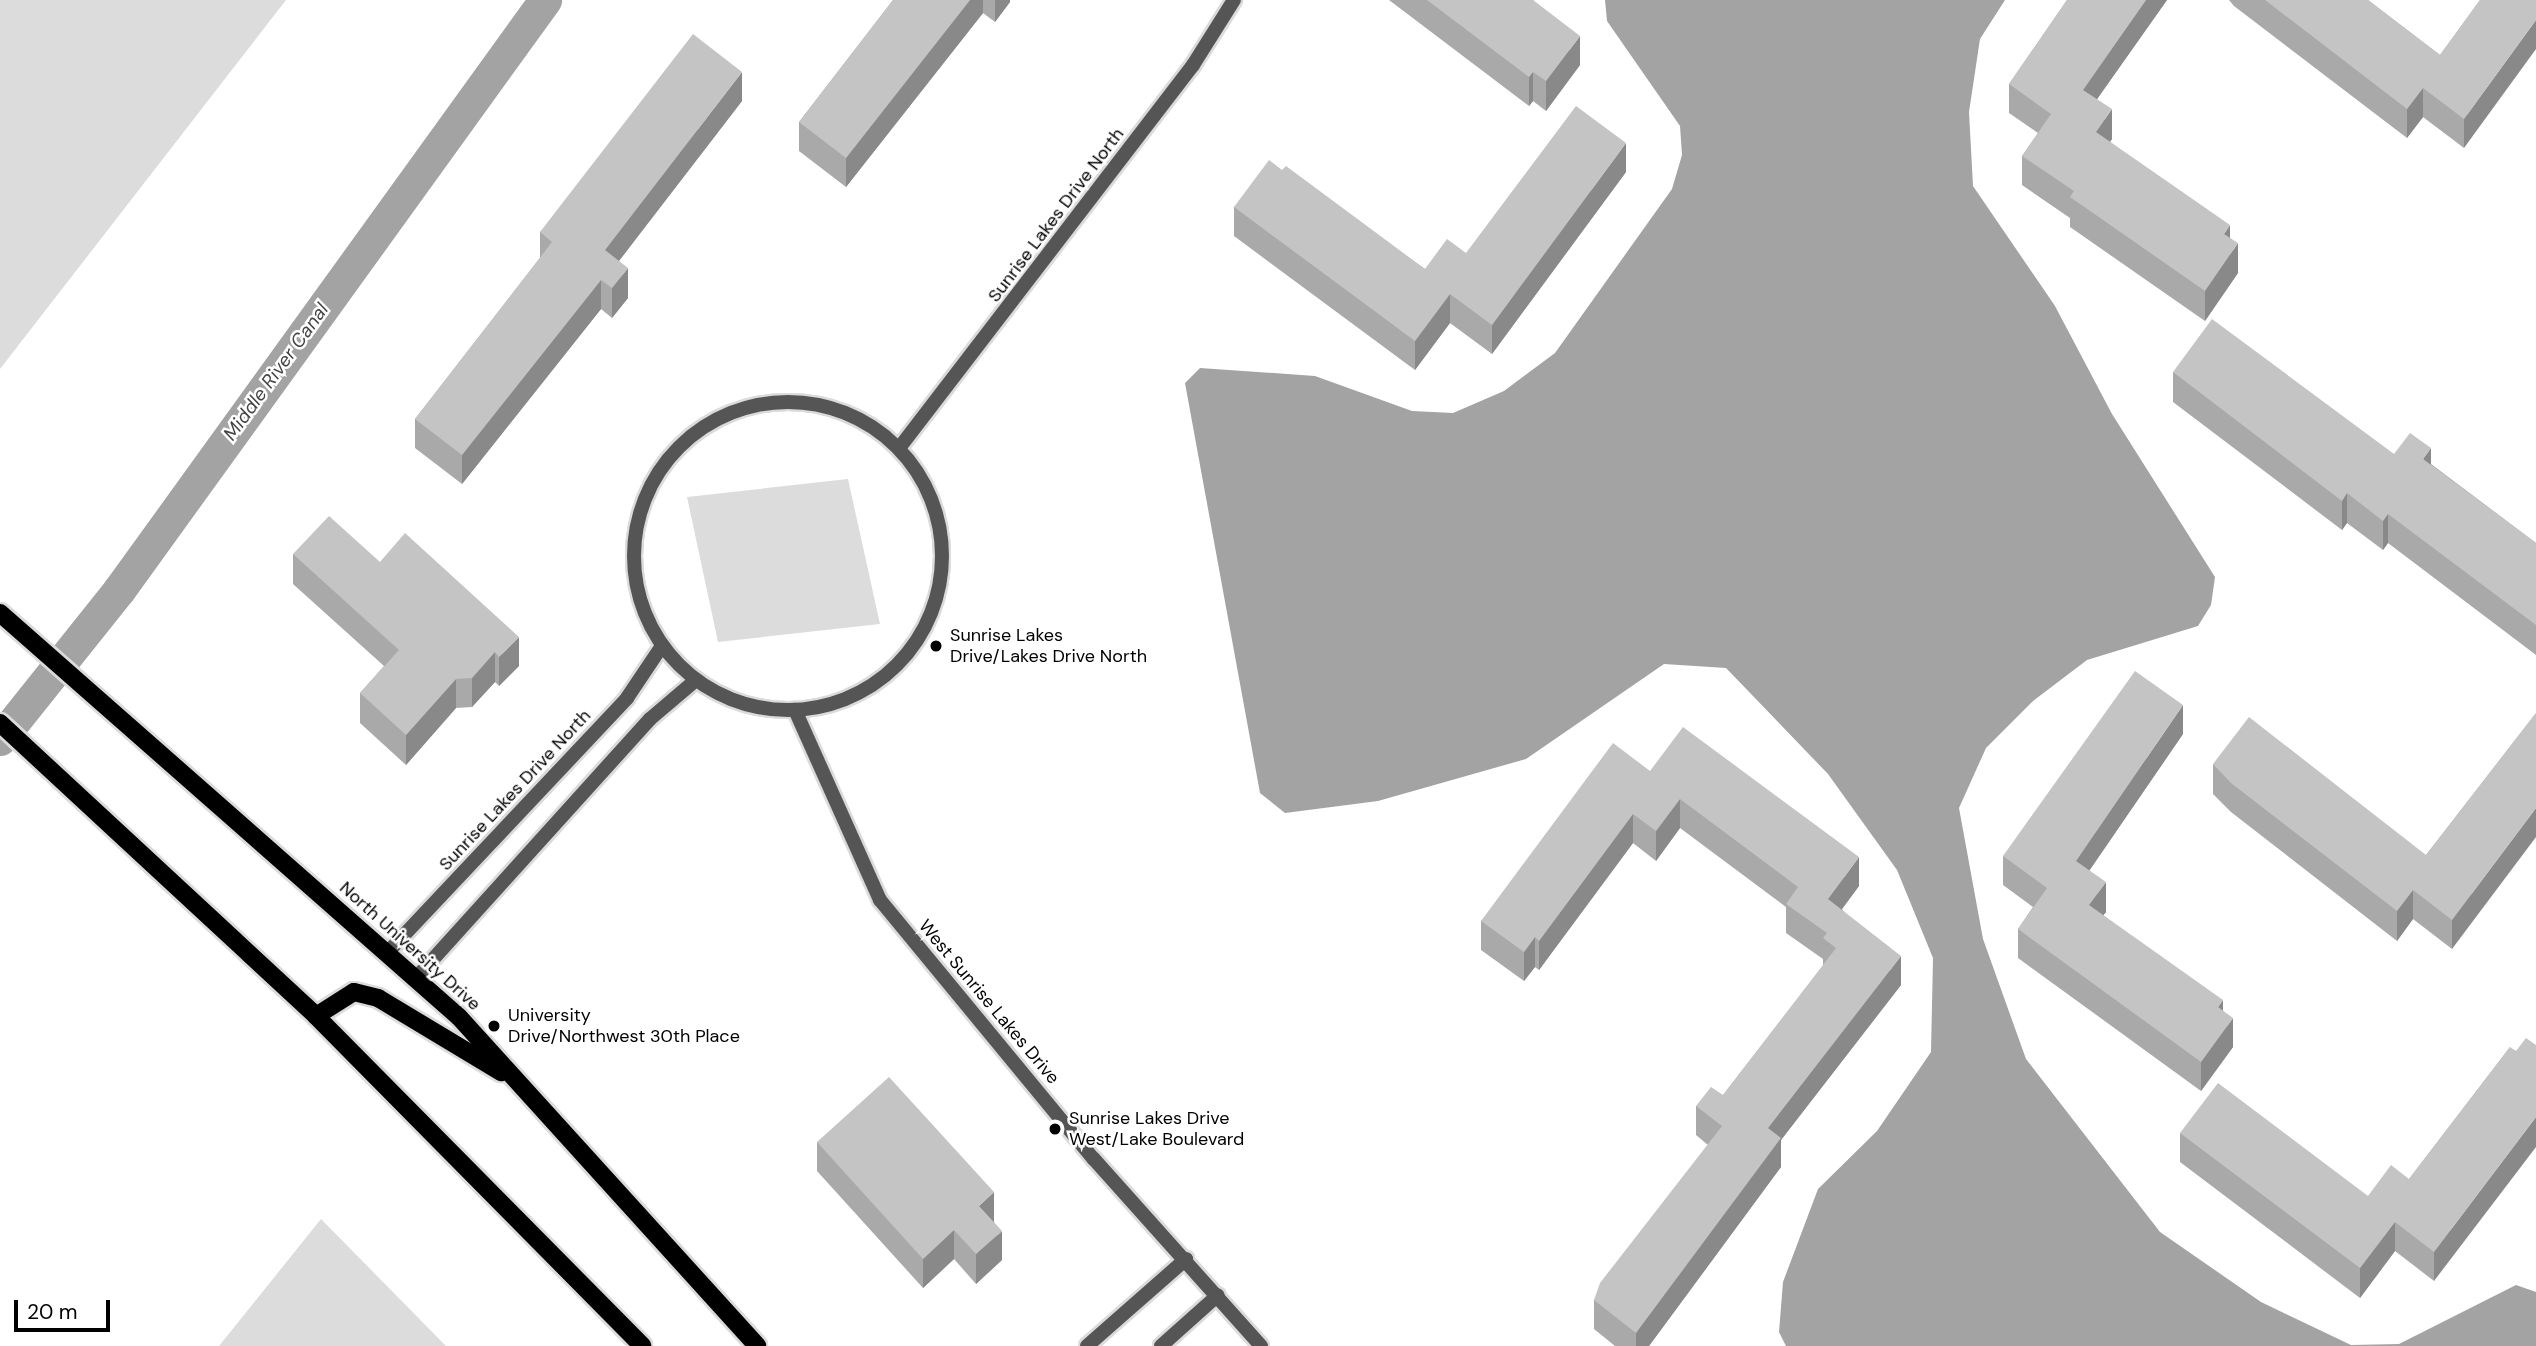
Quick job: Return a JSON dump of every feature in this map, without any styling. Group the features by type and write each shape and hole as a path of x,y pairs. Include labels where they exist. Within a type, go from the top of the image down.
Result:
{"main road":[{"name":"North University Drive","path":"0,613 416,978 519,1083 757,1346"},
{"path":"0,723 316,1016 642,1346"},
{"path":"316,1016 354,992 378,998 519,1083"}],"street":[{"name":"Sunrise Lakes Drive North","path":"900,447 1193,65 1234,0"},
{"path":"797,401 835,408 900,447 926,485 940,528 942,574 929,618 906,655 875,683 836,702 795,710 726,698 696,680 662,646 634,575 634,536 644,499 689,436 722,415 797,401"},
{"name":"Sunrise Lakes Drive North","path":"388,952 626,698 662,646"},
{"path":"416,978 650,719 696,680"},
{"name":"West Sunrise Lakes Drive","path":"795,710 880,900 1261,1346"},
{"path":"1087,1346 1186,1259"},
{"path":"1161,1346 1218,1295"}],"shaded area":[{"path":"0,0 286,0 0,369"},
{"path":"1605,0 2005,0 1980,39 1969,112 1973,186 2055,306 2112,414 2215,577 2211,605 2198,626 2087,660 2033,701 1986,748 1959,808 1983,939 2026,1059 2160,1232 2261,1302 2351,1345 2399,1344 2516,1285 2536,1292 2536,1346 1786,1346 1779,1332 1783,1282 1818,1189 1877,1131 1931,1052 1933,958 1897,870 1828,774 1726,668 1664,664 1526,759 1378,801 1285,813 1260,793 1185,383 1200,368 1315,376 1412,411 1453,413 1504,391 1555,353 1672,189 1682,155 1680,126 1607,21"},
{"path":"848,479 880,624 718,642 687,497"},
{"path":"321,1219 446,1346 219,1346"}],"building":[{"path":"893,0 970,0 846,158 799,122"},
{"path":"1427,0 1533,0 1580,36 1546,81 1533,72 1529,77"},
{"path":"2067,0 2146,0 2083,90 2112,109 2096,132 2230,225 2224,234 2238,243 2205,291 2070,197 2074,191 2022,156 2051,114 2009,84"},
{"path":"2265,0 2368,0 2440,55 2480,0 2536,0 2536,20 2464,119 2423,88 2407,109"},
{"path":"693,34 742,72 605,250 628,268 612,288 601,280 462,455 415,419 552,242 540,232"},
{"path":"1576,106 1626,143 1492,325 1450,294 1415,341 1234,207 1269,160 1282,170 1286,166 1425,269 1447,239 1466,253"},
{"path":"2212,319 2394,454 2410,433 2431,448 2423,459 2536,543 2536,625 2388,514 2383,521 2347,493 2342,501 2173,372"},
{"path":"329,516 380,562 405,533 519,637 499,657 495,652 472,678 456,679 406,735 360,693 399,650 293,554"},
{"path":"2135,671 2183,705 2076,861 2106,882 2089,905 2223,1000 2218,1007 2233,1018 2201,1062 2018,929 2047,888 2003,856"},
{"path":"2536,713 2536,808 2452,920 2413,890 2397,911 2231,783 2213,764 2249,717 2426,855"},
{"path":"1683,727 1859,857 1828,899 1901,956 1768,1128 1781,1138 1636,1333 1594,1300 1600,1283 1722,1126 1696,1106 1711,1087 1723,1095 1836,948 1823,938 1827,933 1786,904 1798,887 1680,799 1656,831 1633,814 1539,941 1535,937 1524,952 1481,921 1613,743 1650,771"},
{"path":"2526,1038 2536,1045 2536,1117 2434,1252 2395,1222 2360,1268 2180,1133 2218,1083 2368,1196 2391,1165 2409,1179 2510,1047 2516,1051"},
{"path":"889,1077 994,1192 979,1206 1002,1231 976,1254 954,1230 923,1259 817,1142"}],"waterway":[{"name":"Middle River Canal","path":"0,739 119,590 545,0"}],"place":[{"name":"Sunrise Lakes Drive/Lakes Drive North","path":"936,646"},
{"name":"University Drive/Northwest 30th Place","path":"494,1026"},
{"name":"Sunrise Lakes Drive West/Lake Boulevard","path":"1055,1129"}]}
